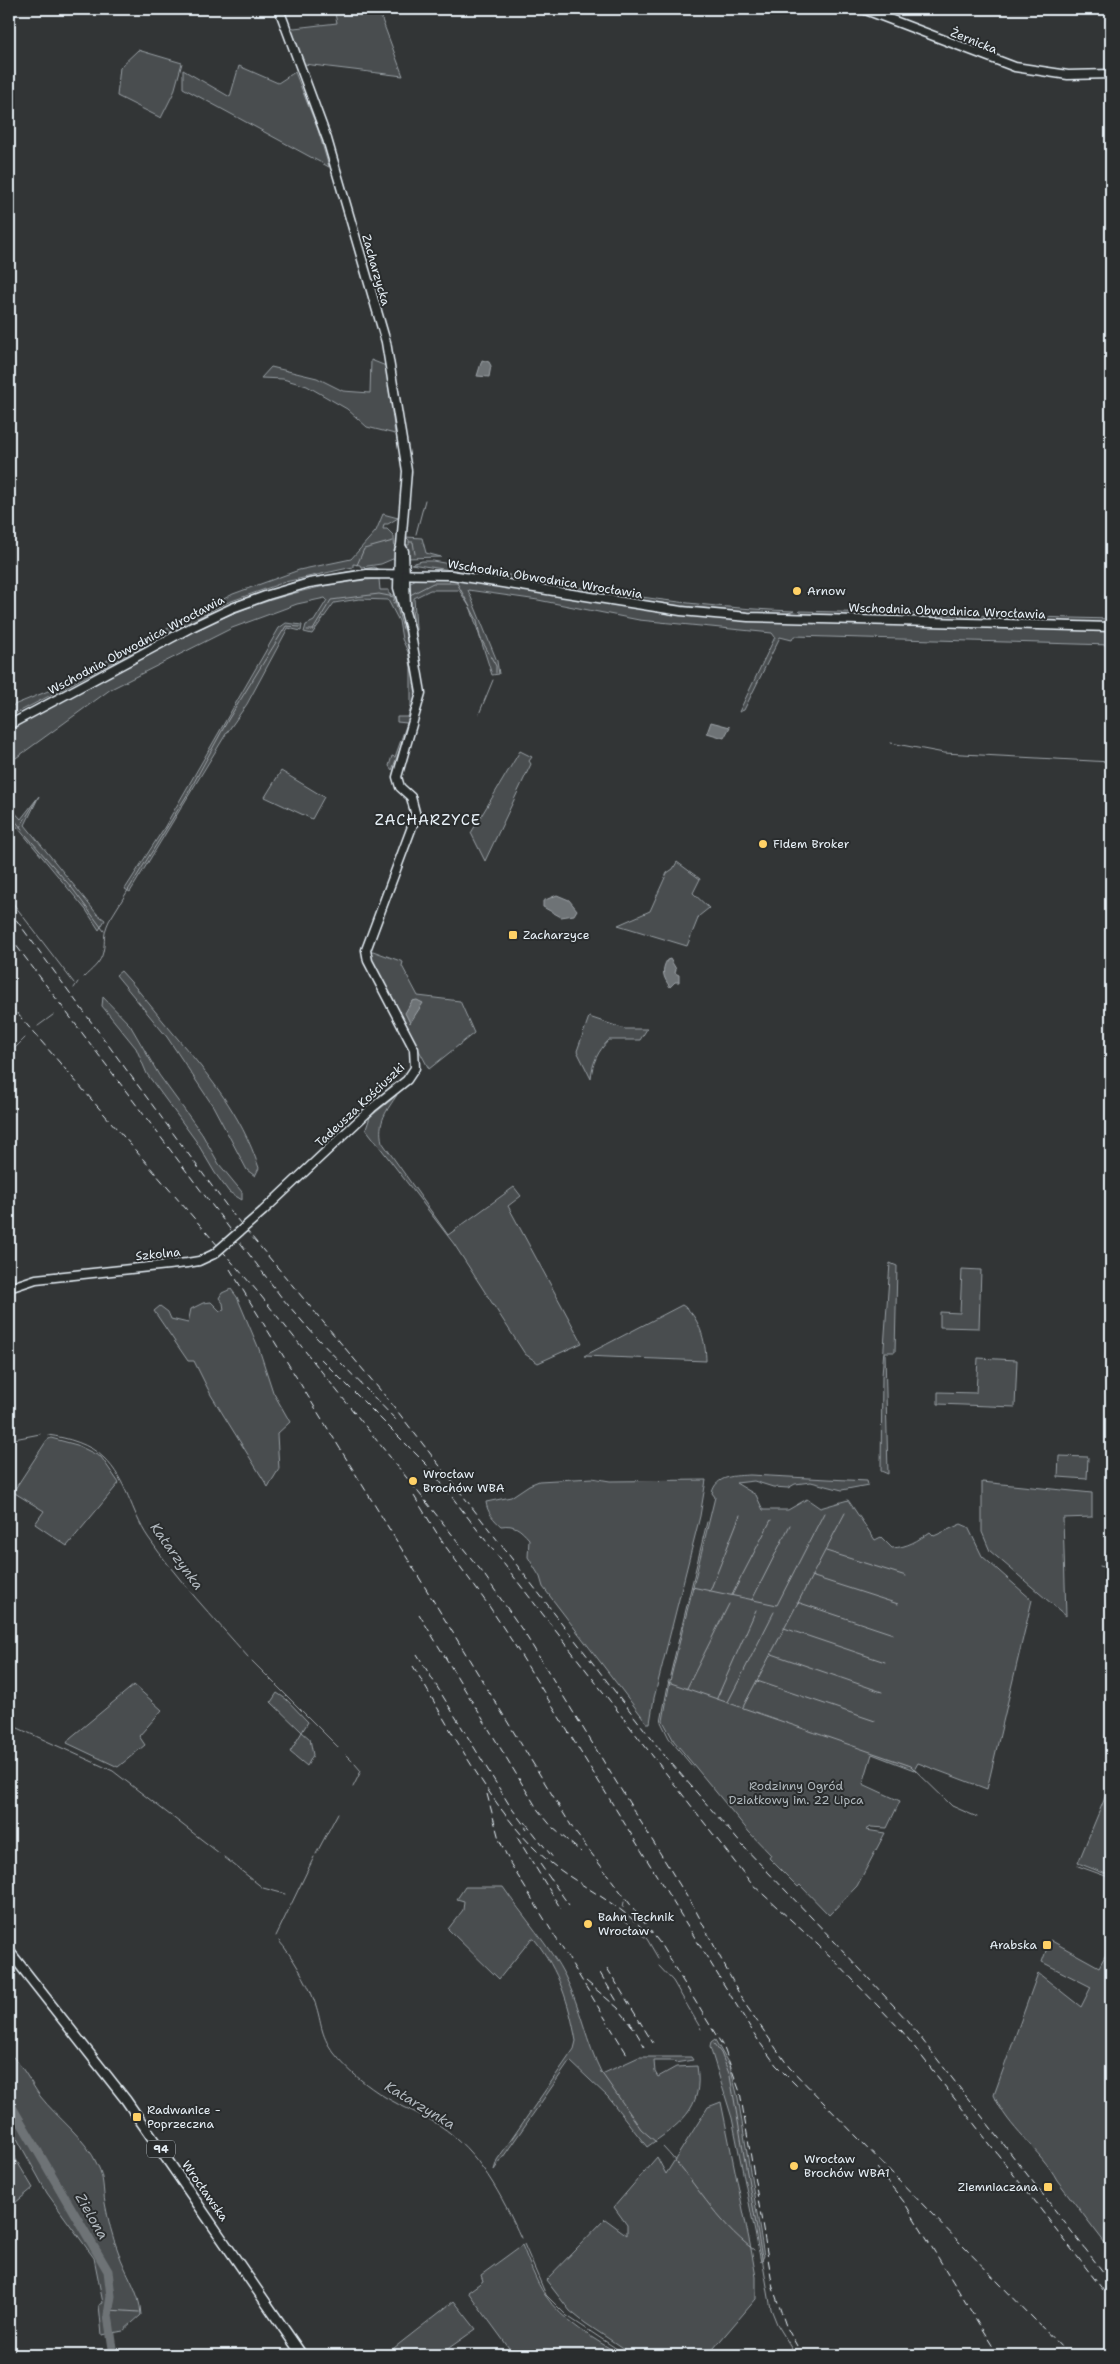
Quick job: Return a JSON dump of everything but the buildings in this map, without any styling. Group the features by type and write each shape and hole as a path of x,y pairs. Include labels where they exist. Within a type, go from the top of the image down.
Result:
{"main road":[{"name":"Wrocławska","path":"9,1951 122,2094 302,2355"}],"street":[{"name":"Zacharzycka","path":"279,9 327,139 386,342 407,471 402,546 405,561 402,573"},
{"name":"Żernicka","path":"863,9 1007,65 1052,73 1111,74"},
{"name":"Zacharzycka","path":"402,546 399,552 402,588 421,693"},
{"path":"385,573 402,588 411,579 422,573 405,561"},
{"name":"Wschodnia Obwodnica Wrocławia","path":"9,725 192,627 244,603 309,583 385,573 422,573 475,578 627,603 717,614 1111,627"},
{"name":"Tadeusza Kościuszki","path":"285,1190 372,1108 407,1080 415,1068 414,1049 368,961 366,950 416,816 411,797 400,787 397,772 418,709 421,693"},
{"name":"Szkolna","path":"9,1288 36,1279 199,1261 214,1254 285,1190"}],"green space":[{"path":"334,9 378,9 403,76 304,64 288,25 294,28 337,23"},
{"path":"138,50 182,63 174,92 161,118 117,96 120,67"},
{"path":"239,66 278,83 295,72 318,130 329,167 183,88 183,70 230,97"},
{"path":"371,360 386,366 395,434 367,427 347,409 307,386 283,379 261,378 271,367 317,378 343,391 370,393"},
{"path":"383,514 398,518 388,524 384,524 383,529 387,529 394,536 395,558 381,564 361,567 360,565 353,564 353,567 285,582 226,603 9,717 9,707 53,689 233,594 299,570 351,559 376,531"},
{"path":"406,537 422,538 426,553 441,557 407,558 406,545 409,545 409,540"},
{"path":"433,561 612,593 703,605 794,611 786,614 752,613 673,605 411,564"},
{"path":"374,567 379,570 314,579 272,590 231,604 9,721 182,626 234,602 297,581"},
{"path":"420,577 455,580 668,613 1111,630 1111,645 794,636 792,640 780,637 744,710 739,712 775,637 772,633 639,620 538,600 468,590 497,661 499,674 492,675 471,609 459,590 430,590 414,598 417,643 415,643 408,612 409,583"},
{"path":"379,579 380,590 389,590 389,594 395,596 393,603 398,602 419,690 410,723 392,770 389,766 392,756 395,757 407,723 397,722 397,717 408,717 411,707 411,667 408,652 402,639 399,621 388,600 359,599 334,603 312,634 304,632 306,625 314,621 327,600 325,598 297,604 232,628 111,689 9,763 9,729 96,680 187,633 234,613 281,597 330,585"},
{"path":"799,611 1111,619 1111,623 803,614"},
{"path":"286,623 302,625 301,631 288,628 247,704 226,734 130,892 125,889 164,828 279,628"},
{"path":"520,751 532,757 529,761 531,764 485,861 471,833"},
{"path":"281,771 324,797 312,819 265,797"},
{"path":"39,796 25,825 97,914 105,920 99,930 86,910 9,817 9,806 21,819"},
{"path":"677,862 700,879 693,893 709,908 699,916 687,946 618,925 650,911 667,873 673,869"},
{"path":"373,951 403,962 402,966 418,996 460,1001 474,1033 429,1069 370,958 370,952"},
{"path":"121,971 199,1064 223,1096 252,1148 259,1168 255,1176 247,1170 213,1106 167,1037 116,975"},
{"path":"103,997 130,1025 159,1075 202,1134 219,1164 242,1192 242,1200 229,1192 196,1141 147,1074 136,1048 102,1006"},
{"path":"589,1017 625,1029 647,1029 640,1040 609,1040 596,1058 591,1079 577,1051"},
{"path":"397,1095 382,1122 382,1142 448,1235 514,1187 521,1196 508,1206 582,1343 538,1363 525,1354 454,1244 366,1129 370,1117"},
{"path":"890,1263 897,1266 895,1352 885,1352 888,1474 881,1471 882,1376"},
{"path":"962,1269 981,1270 979,1328 940,1327 940,1312 960,1313"},
{"path":"231,1289 237,1297 259,1349 273,1392 290,1422 277,1434 279,1469 268,1487 211,1395 194,1361 188,1361 154,1311 160,1306 168,1312 171,1319 188,1323 191,1309 203,1303 211,1302 220,1311 224,1310 223,1303 219,1298 222,1293"},
{"path":"682,1305 688,1309 697,1322 705,1346 706,1361 584,1356"},
{"path":"978,1358 1017,1360 1015,1407 938,1404 938,1392 976,1393"},
{"path":"51,1438 77,1445 101,1457 119,1483 67,1546 35,1524 44,1511 13,1492 47,1440"},
{"path":"1059,1456 1088,1457 1087,1479 1058,1477"},
{"name":"Rodzinny Ogród Działkowy im. 22 Lipca","path":"750,1475 867,1481 868,1485 842,1490 811,1482 795,1484 788,1488 773,1487 754,1481 736,1483 756,1495 763,1510 788,1510 807,1499 820,1508 848,1500 875,1540 881,1537 892,1548 912,1543 930,1532 934,1536 961,1524 968,1527 982,1556 1032,1600 987,1789 918,1763 914,1770 872,1754 863,1784 900,1801 887,1828 871,1827 866,1830 885,1833 857,1886 829,1915 800,1885 798,1887 769,1858 771,1855 749,1832 674,1741 663,1721 670,1681 715,1497 712,1493 714,1487 722,1480 732,1476"},
{"path":"592,1478 610,1481 706,1480 700,1516 654,1698 650,1723 647,1723 543,1587 540,1577 528,1557 529,1539 517,1528 501,1526 491,1516 486,1502 511,1497 539,1481"},
{"path":"982,1482 1092,1493 1092,1517 1063,1518 1066,1616 990,1551 982,1532"},
{"path":"134,1685 162,1710 139,1736 145,1745 118,1767 67,1743 70,1738"},
{"path":"277,1693 286,1699 308,1722 302,1732 271,1702"},
{"path":"302,1732 310,1739 313,1755 307,1766 290,1752"},
{"path":"1111,1770 1111,1876 1078,1863 1104,1800"},
{"path":"465,1887 503,1887 544,1943 565,1976 602,2074 639,2057 691,2057 693,2060 675,2063 673,2061 654,2061 655,2072 658,2077 676,2067 697,2066 697,2094 693,2105 679,2123 647,2147 608,2097 570,2061 494,2170 497,2160 574,2049 576,2041 562,1988 551,1964 535,1940 532,1938 499,1979 448,1929 463,1910 464,1901 457,1899"},
{"path":"1050,1940 1099,1967 1111,1945 1111,2251 1050,2169 1007,2118 994,2095 1038,1973 1081,2007 1091,1987 1042,1962"},
{"path":"715,2040 730,2066 738,2098 764,2256 761,2262 732,2118 710,2047 711,2043"},
{"path":"9,2053 22,2068 40,2096 86,2146 100,2170 112,2233 140,2306 141,2315 123,2331 102,2335 99,2305 103,2303 94,2258 47,2193 9,2124"},
{"path":"721,2102 756,2277 756,2299 708,2355 633,2355 570,2311 546,2280 605,2219 627,2235 627,2225 614,2207 657,2157 666,2174 708,2107"},
{"path":"9,2148 33,2188 9,2208"},
{"path":"522,2245 538,2283 552,2305 570,2322 621,2355 514,2355 468,2292 483,2281 481,2275"},
{"path":"454,2301 476,2329 439,2355 385,2355"}],"shaded area":[{"path":"482,360 489,362 491,366 489,377 477,376"},
{"path":"711,722 730,727 724,738 707,733"},
{"path":"557,895 569,900 577,910 574,915 561,917 543,907 543,901"},
{"path":"670,959 676,969 675,973 679,975 679,982 675,982 670,987 663,971 667,960"},
{"path":"417,1000 423,1003 410,1023 405,1013 412,1001"}],"waterway":[{"path":"416,534 425,500"},
{"path":"357,565 364,549 393,541"},
{"path":"409,542 413,542 415,554"},
{"path":"415,632 410,595 433,583 457,583 477,620 480,637 496,666 496,673"},
{"path":"307,630 313,630 331,600 379,594 394,597 403,629"},
{"path":"84,977 102,956 109,921 187,795 228,720 286,626 300,627"},
{"path":"479,714 493,680"},
{"path":"891,743 944,753 1111,762"},
{"path":"20,827 37,799"},
{"path":"9,813 22,829"},
{"path":"26,835 72,888 104,931"},
{"path":"9,898 74,983"},
{"path":"74,988 78,982"},
{"path":"38,1026 53,1015"},
{"path":"9,1054 25,1038"},
{"name":"Katarzynka","path":"9,1440 40,1434"},
{"name":"Katarzynka","path":"48,1435 78,1442 104,1458 124,1486 148,1537 196,1599 248,1657"},
{"path":"692,1587 777,1605 824,1513"},
{"path":"743,1707 845,1513"},
{"path":"710,1591 740,1515"},
{"path":"732,1595 771,1520"},
{"path":"670,1676 707,1522"},
{"path":"752,1600 790,1525"},
{"path":"826,1551 906,1576"},
{"path":"1100,1566 1111,1569"},
{"path":"811,1576 898,1604"},
{"path":"797,1602 893,1634"},
{"path":"687,1688 729,1604"},
{"path":"717,1698 756,1610"},
{"path":"728,1702 774,1612"},
{"path":"784,1628 885,1662"},
{"path":"772,1654 882,1692"},
{"name":"Katarzynka","path":"252,1661 338,1747"},
{"path":"669,1680 661,1722 669,1738 693,1767"},
{"path":"757,1681 875,1721"},
{"path":"668,1682 911,1766 952,1806 977,1817"},
{"path":"9,1724 113,1771 219,1853"},
{"name":"Katarzynka","path":"346,1755 352,1761"},
{"name":"Katarzynka","path":"353,1787 361,1771 355,1764"},
{"name":"Katarzynka","path":"316,1854 338,1813"},
{"path":"224,1857 263,1888 285,1894"},
{"name":"Katarzynka","path":"276,1936 314,1857"},
{"path":"1078,1866 1111,1878"},
{"path":"623,1907 624,1902"},
{"path":"622,1918 647,1939 658,1958"},
{"name":"Katarzynka","path":"279,1941 294,1961 308,1985 317,2007 323,2033 334,2053 371,2088 439,2125 466,2148 488,2176 506,2206 521,2238"},
{"path":"659,1966 673,1981 701,2029"},
{"path":"714,2044 721,2053 730,2076 771,2309 777,2324 796,2355"},
{"path":"601,2072 641,2129 656,2142"},
{"name":"Zielona","path":"9,2102 108,2271 111,2296 108,2315 114,2355"},
{"path":"663,2147 716,2213 754,2250"},
{"name":"Katarzynka","path":"524,2244 546,2295 567,2316 626,2355"},
{"path":"109,2310 139,2312"}],"railway":[{"path":"9,910 231,1212 391,1403 665,1756 743,1846 906,2019 1111,2282"},
{"path":"9,936 282,1298 315,1336 397,1421"},
{"path":"9,1004 257,1291 483,1573 525,1634 697,1913 743,2001 789,2067 1069,2355"},
{"path":"230,1269 575,1832 659,1942 724,2048 740,2092 773,2288 786,2326 802,2355"},
{"path":"320,1358 428,1466 751,1883 831,1957 902,2031 1111,2300"},
{"path":"414,1496 443,1543 514,1644 758,2040 776,2065 801,2090"},
{"path":"419,1614 538,1810 553,1828 581,1852"},
{"path":"417,1654 510,1806 527,1829"},
{"path":"413,1666 469,1761 517,1830 548,1860 617,1907 642,1928"},
{"path":"487,1794 499,1839 510,1863 627,2054"},
{"path":"525,1822 554,1859"},
{"path":"517,1837 561,1909"},
{"path":"540,1864 569,1905"},
{"path":"607,1968 653,2043"},
{"path":"600,1973 618,2003"},
{"path":"586,1981 618,2008 632,2026"},
{"path":"630,2022 645,2047"},
{"path":"877,2168 904,2202 998,2355"}],"place":[{"name":"Arnow","path":"797,591"},
{"name":"Fidem Broker","path":"763,844"},
{"name":"Zacharzyce","path":"513,935"},
{"name":"Wrocław Brochów WBA","path":"413,1481"},
{"name":"Bahn Technik Wrocław","path":"588,1924"},
{"name":"Arabska","path":"1047,1945"},
{"name":"Radwanice - Poprzeczna","path":"137,2117"},
{"name":"Wrocław Brochów WBA1","path":"794,2166"},
{"name":"Ziemniaczana","path":"1048,2187"}],"district":[{"name":"ZACHARZYCE","path":"428,820"}]}
